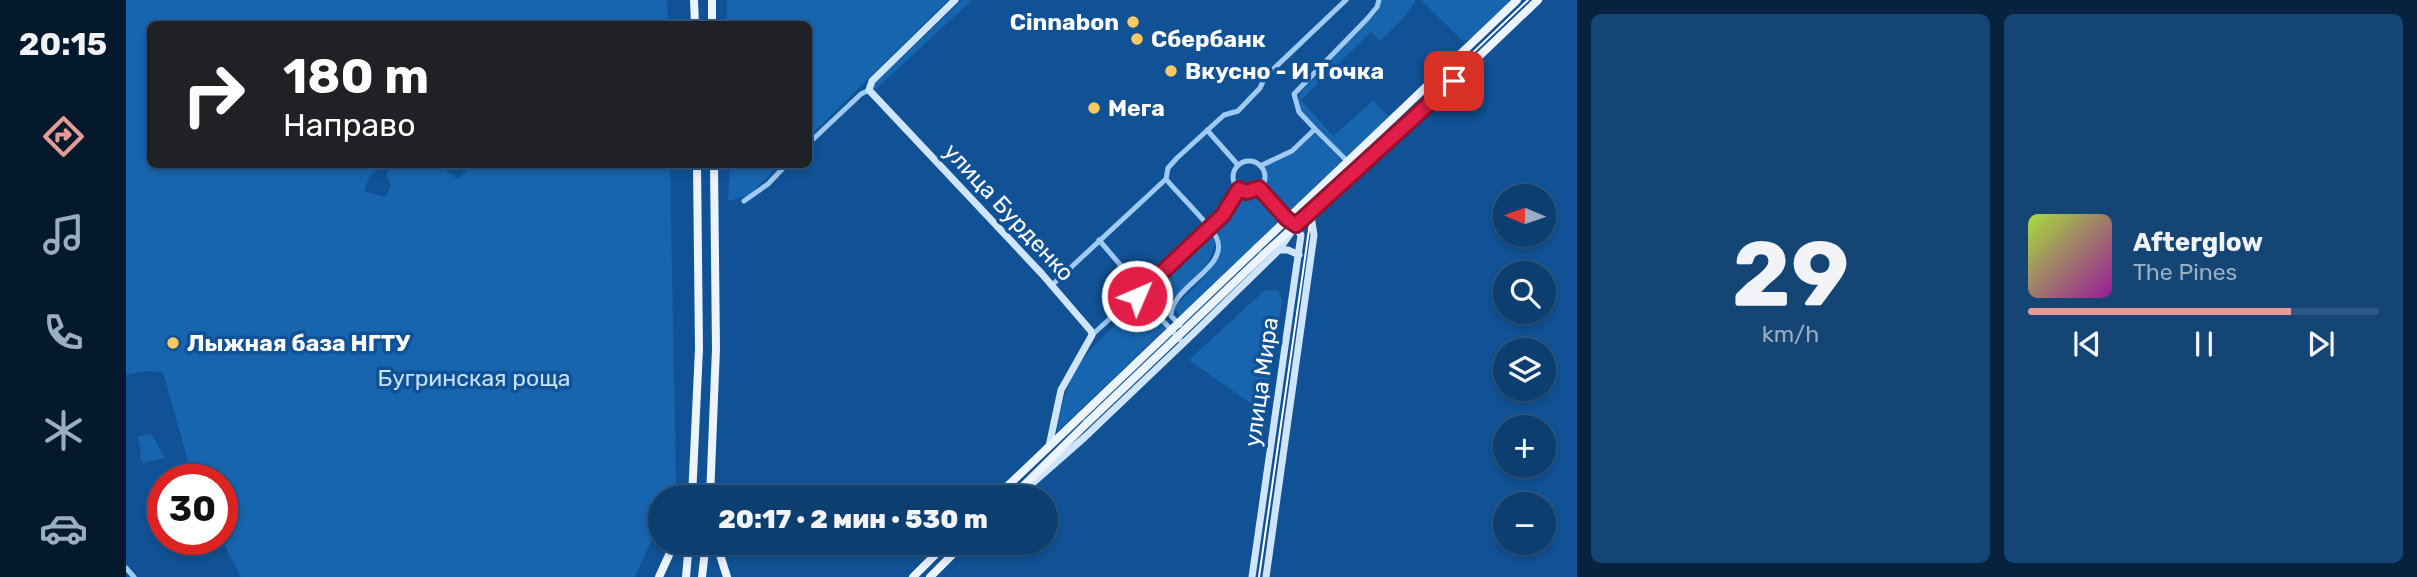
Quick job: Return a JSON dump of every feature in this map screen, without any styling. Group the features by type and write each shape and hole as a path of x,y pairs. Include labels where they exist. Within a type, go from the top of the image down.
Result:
{"main road":[{"path":"694,0 695,21"},
{"path":"712,0 712,21"},
{"path":"1025,485 1084,419 1257,247 1517,0"},
{"path":"1008,485 1295,227 1538,0"},
{"path":"692,485 699,349 697,168"},
{"path":"712,485 716,349 714,168"},
{"path":"659,577 669,555"},
{"path":"686,577 688,555"},
{"path":"702,577 705,555"},
{"path":"720,555 727,577"},
{"path":"913,577 935,555"},
{"path":"930,577 952,555"}],"street":[{"path":"812,141 869,90 872,81 955,0"},
{"path":"1052,285 1166,179 1168,168 1207,130 1224,115 1238,111 1260,88 1265,77 1346,0"},
{"path":"1347,162 1299,112 1294,94 1378,4 1371,0"},
{"name":"улица Бурденко","path":"869,90 1052,285 1093,335"},
{"path":"1260,166 1292,151 1315,129"},
{"path":"1207,130 1238,165"},
{"path":"1238,165 1252,161 1260,166 1264,174 1259,188"},
{"path":"1238,165 1233,177 1239,189 1247,192 1259,188"},
{"path":"744,201 768,184 784,168"},
{"path":"1166,179 1217,239 1219,249 1214,260 1174,302 1171,309 1171,316 1190,336"},
{"path":"1028,485 1076,445 1279,250 1295,227 1259,188"},
{"path":"1049,446 1061,390 1093,335 1223,215 1239,189"},
{"path":"1301,205 1309,213"},
{"name":"улица Мира","path":"1266,577 1314,236 1309,213"},
{"name":"улица Мира","path":"1252,577 1299,254 1301,235 1295,227"},
{"path":"1099,240 1135,282 1137,296 1146,302 1183,343"},
{"path":"1279,250 1299,254"},
{"path":"1273,434 1286,436"},
{"path":"126,568 134,577"}],"green space":[{"name":"Бугринская роща","path":"126,0 667,0 668,21 147,21 147,168 381,168 370,175 364,191 386,197 391,186 386,175 390,168 442,168 458,179 469,168 670,168 676,485 648,485 648,548 635,577 241,577 230,555 238,555 238,464 189,464 163,372 147,371 126,375"},
{"path":"727,0 948,0 812,134 812,21 727,21"},
{"path":"962,0 972,0 875,90 873,85"},
{"path":"1382,0 1416,0 1402,20 1380,41 1371,32 1301,100 1333,136 1373,101 1389,117 1346,158 1301,111 1298,95 1378,11"},
{"path":"1421,0 1511,0 1469,40 1462,40"},
{"path":"1314,132 1342,161 1287,214 1262,188 1266,165 1294,153"},
{"path":"730,168 777,168 749,195 728,201"},
{"path":"1258,192 1282,219 1181,316 1173,308 1215,263 1220,242 1215,232 1227,222 1244,196"},
{"path":"1211,237 1214,240 1214,248 1205,266 1170,303 1159,292 1161,283"},
{"path":"1265,290 1279,291 1282,302 1263,412 1189,360"},
{"path":"1137,305 1146,308 1166,328 1057,432 1061,409 1074,374 1093,347"},
{"path":"151,434 165,458 143,463 140,459 138,437"}],"tram line":[{"path":"1259,577 1314,209 1331,188 1528,0"}],"place":[{"name":"Cinnabon","path":"1133,22"},
{"name":"Сбербанк","path":"1137,39"},
{"name":"Вкусно - И Точка","path":"1171,71"},
{"name":"Мега","path":"1094,108"},
{"name":"Лыжная база НГТУ","path":"173,343"}],"route":[{"path":"1137,296 1223,215 1239,189 1252,192 1259,188 1287,219 1296,225 1454,81"}]}
